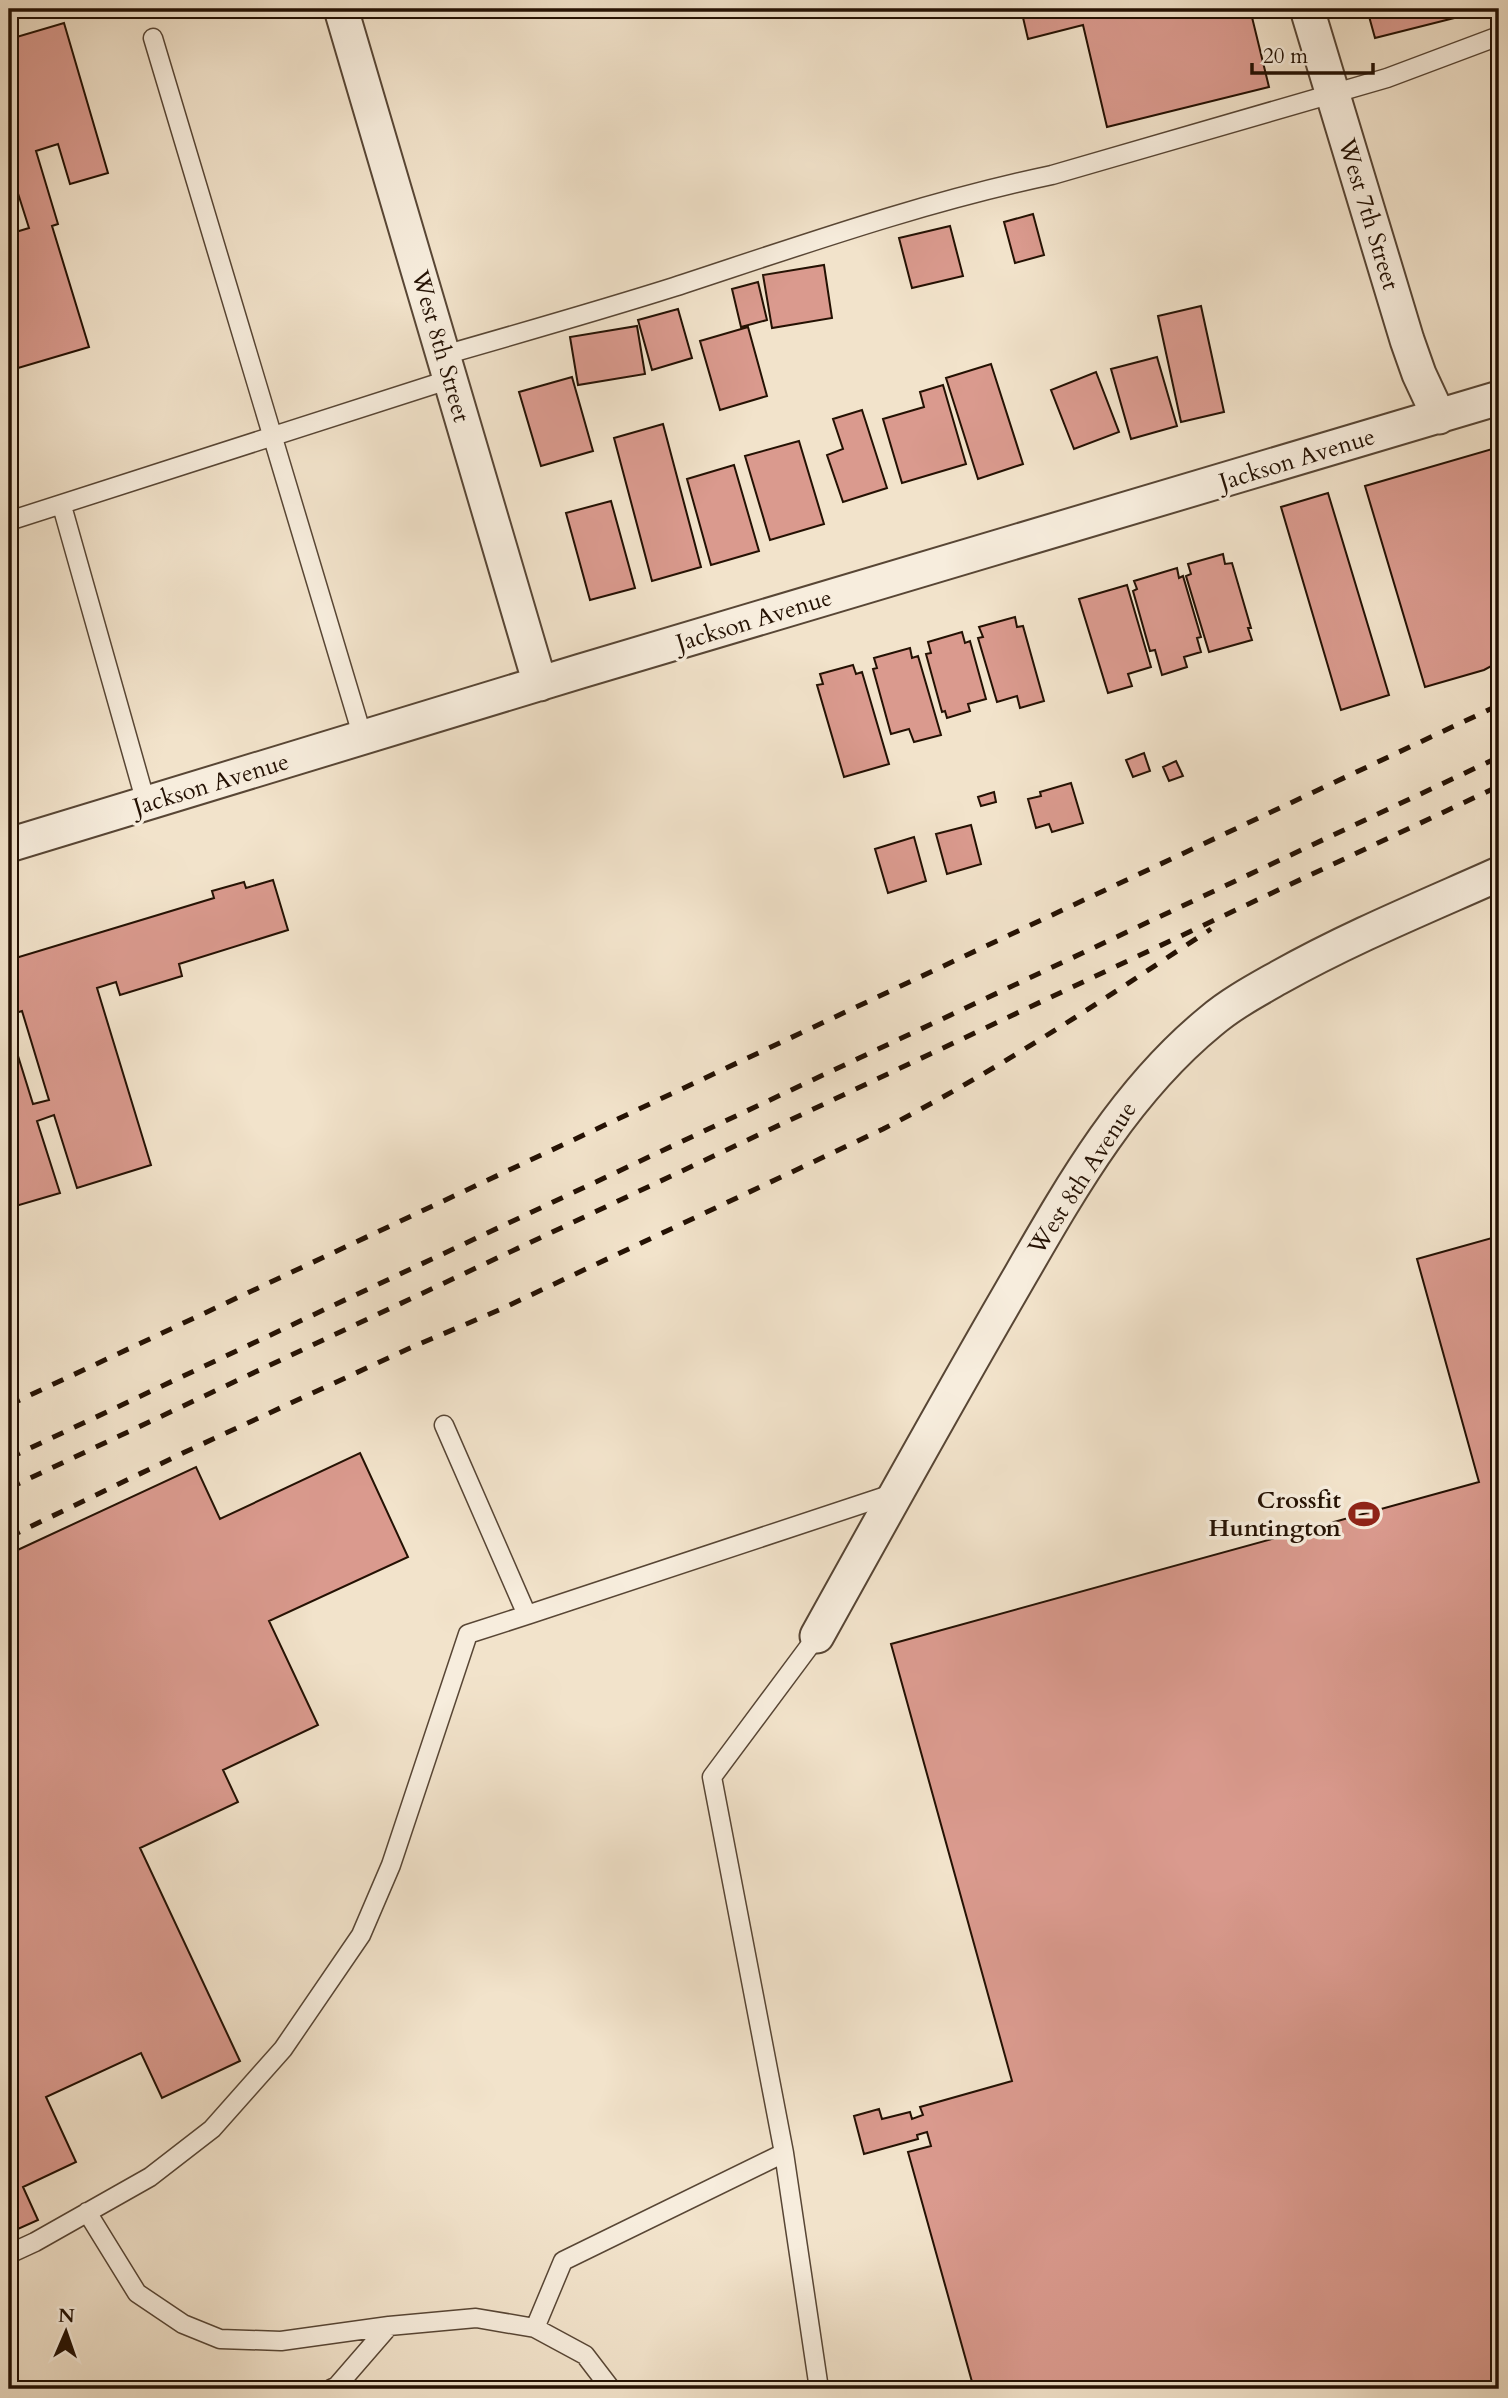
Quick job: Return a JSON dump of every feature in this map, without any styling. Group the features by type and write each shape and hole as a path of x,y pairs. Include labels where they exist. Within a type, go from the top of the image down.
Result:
{"street":[{"name":"West 8th Street","path":"341,9 540,684"},
{"name":"West 7th Street","path":"1307,9 1406,340 1439,416"},
{"name":"Jackson Avenue","path":"9,845 1499,398"},
{"name":"West 8th Avenue","path":"817,1636 1065,1199 1098,1146 1137,1093 1175,1052 1222,1013 1299,966 1357,937 1499,874"}],"lane":[{"path":"9,522 272,435 448,367 671,288 914,210 999,186 1052,176 1387,78 1499,36"},
{"path":"153,38 363,738"},
{"path":"62,506 146,803"},
{"path":"444,1425 527,1615"},
{"path":"9,2253 150,2177 212,2129 283,2049 361,1935 391,1865 468,1634 897,1492"},
{"path":"817,1636 712,1777 784,2153 819,2389"},
{"path":"535,2328 563,2261 784,2153"},
{"path":"87,2212 137,2293 183,2324 220,2339 281,2341 389,2326 476,2318 535,2328 585,2355 611,2389"},
{"path":"331,2389 389,2326"}],"building":[{"path":"1021,9 1250,9 1269,87 1107,127 1083,25 1028,39"},
{"path":"1367,9 1490,9 1375,38"},
{"path":"64,23 108,173 70,184 58,144 36,151 58,224 52,226 89,347 18,368 9,338 9,234 29,228 15,184 9,186 9,33 10,39"},
{"path":"1033,214 1044,255 1015,263 1004,222"},
{"path":"950,226 963,276 912,288 899,238"},
{"path":"824,265 832,318 772,328 763,275"},
{"path":"758,282 767,320 741,327 732,289"},
{"path":"1201,306 1224,412 1181,422 1158,316"},
{"path":"678,309 692,358 652,370 638,320"},
{"path":"637,326 645,374 578,385 570,337"},
{"path":"748,327 767,396 720,410 700,341"},
{"path":"1157,357 1177,426 1131,439 1111,369"},
{"path":"991,364 1023,464 978,479 946,378"},
{"path":"1096,372 1119,432 1074,449 1051,390"},
{"path":"572,377 593,451 541,466 519,392"},
{"path":"943,385 966,464 902,483 883,419 924,407 920,392"},
{"path":"862,410 887,488 843,502 827,455 843,449 833,419"},
{"path":"663,424 701,567 652,581 614,438"},
{"path":"799,441 824,524 770,540 745,456"},
{"path":"1499,447 1499,662 1484,670 1425,687 1365,486"},
{"path":"734,465 759,551 711,565 687,479"},
{"path":"1328,493 1389,695 1341,710 1281,507"},
{"path":"611,501 635,588 590,600 566,513"},
{"path":"1223,554 1225,564 1232,563 1252,640 1209,652 1186,576 1191,574 1188,564"},
{"path":"1177,568 1179,578 1183,576 1201,637 1197,638 1201,652 1184,657 1187,667 1162,675 1155,650 1150,651 1133,591 1137,589 1134,581"},
{"path":"1127,585 1151,667 1128,674 1132,686 1108,693 1079,599"},
{"path":"1015,617 1017,627 1023,626 1044,701 1020,708 1017,696 997,702 978,638 983,637 979,627"},
{"path":"962,632 965,643 970,641 986,699 968,704 970,711 947,718 945,711 942,712 926,654 931,653 928,642"},
{"path":"910,648 912,658 918,656 941,735 914,742 909,729 891,734 873,669 877,668 874,658"},
{"path":"853,665 856,674 862,672 889,764 844,777 817,685 823,684 820,674"},
{"path":"1144,753 1150,771 1133,777 1126,760"},
{"path":"1176,761 1183,776 1169,781 1163,767"},
{"path":"1071,783 1083,823 1052,832 1049,824 1036,828 1028,799 1041,796 1040,792"},
{"path":"994,792 996,802 981,806 978,797"},
{"path":"971,825 981,864 947,874 936,834"},
{"path":"914,837 926,881 888,893 875,849"},
{"path":"273,880 288,930 179,964 182,976 120,995 116,982 97,988 151,1165 77,1188 54,1115 37,1121 60,1193 9,1208 9,1027 33,1104 49,1100 22,1011 9,1015 9,960 214,898 212,891 244,882 246,888"},
{"path":"1499,1236 1499,2389 974,2389 908,2152 931,2146 927,2132 917,2135 918,2139 864,2154 854,2116 879,2109 882,2119 910,2112 912,2119 923,2115 920,2107 1012,2081 891,1644 1479,1482 1417,1259"},
{"path":"360,1453 408,1557 269,1621 318,1725 223,1770 238,1802 140,1848 240,2061 162,2098 141,2053 46,2097 76,2162 23,2187 38,2220 9,2233 9,1554 196,1467 220,1519"}],"railway":[{"path":"9,1405 1499,705"},
{"path":"9,1458 1499,757"},
{"path":"9,1488 1499,786"},
{"path":"9,1537 185,1452 499,1310 883,1129 1009,1059 1211,929"}],"place":[{"name":"Crossfit Huntington","path":"1364,1514"}]}
